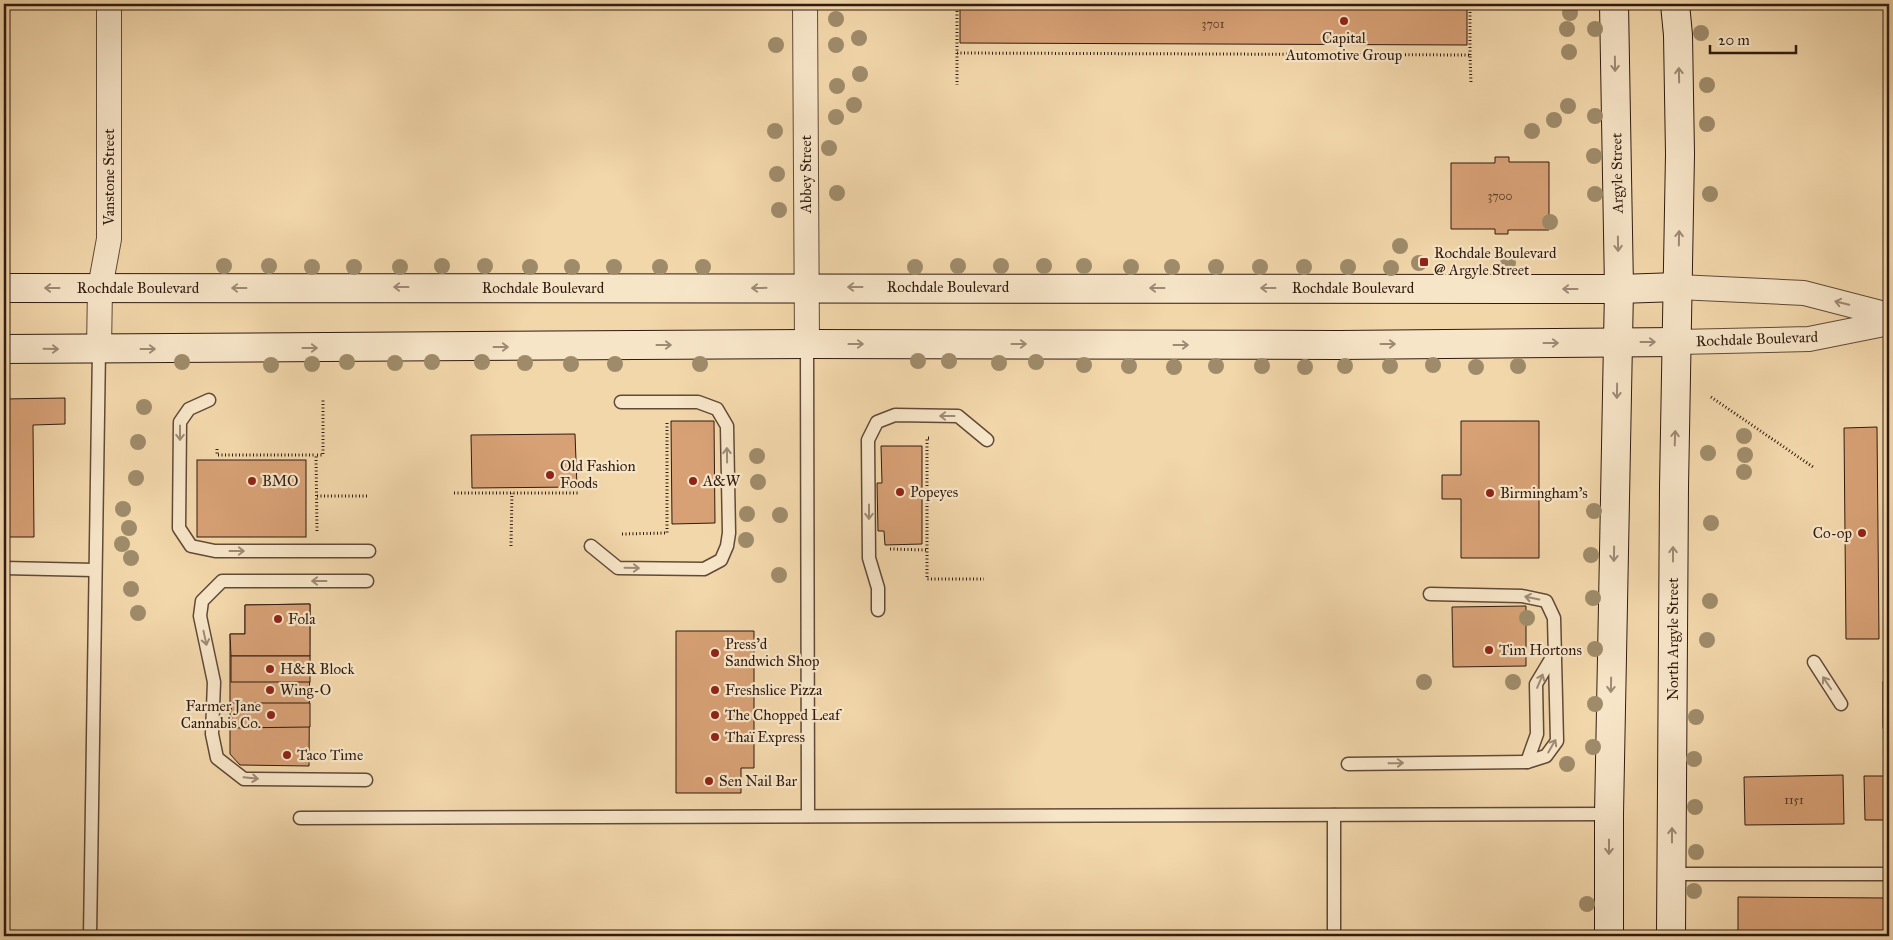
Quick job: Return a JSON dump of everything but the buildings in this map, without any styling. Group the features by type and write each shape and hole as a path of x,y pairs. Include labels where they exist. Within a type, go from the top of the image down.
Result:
{"street":[{"name":"Vanstone Street","path":"99,349 100,288 109,239 109,4"},
{"name":"Abbey Street","path":"805,4 807,344"},
{"name":"Argyle Street","path":"1614,4 1619,289 1618,342"},
{"path":"1675,4 1678,35 1680,154 1678,342"},
{"name":"Rochdale Boulevard","path":"4,288 1619,289 1678,287 1804,293 1889,315"},
{"name":"Rochdale Boulevard","path":"4,349 807,344 1339,345 1678,342 1809,339 1889,323"},
{"path":"1609,936 1609,814 1618,342"},
{"name":"North Argyle Street","path":"1671,936 1674,496 1678,342"}],"lane":[{"path":"807,344 808,816"},
{"path":"90,936 94,570 99,349"},
{"path":"209,400 189,409 180,422 179,528 191,546 215,551 369,551"},
{"path":"591,546 618,568 704,569 721,560 727,546 729,533 727,426 717,409 698,402 621,402"},
{"path":"878,610 878,588 869,558 868,440 877,422 895,415 958,416 987,440"},
{"path":"4,568 94,570"},
{"path":"366,780 244,779 217,758 212,734 214,682 200,616 202,601 222,581 367,581"},
{"path":"1348,764 1527,762 1546,756 1557,741 1554,618 1546,601 1522,596 1430,594"},
{"path":"1527,762 1537,734 1536,684 1554,654"},
{"path":"1814,662 1841,704"},
{"path":"300,818 808,816 903,818 981,816 1609,814"},
{"path":"1334,815 1334,936"},
{"path":"1671,874 1889,874"}],"path":[{"path":"956,4 957,85"},
{"path":"1470,4 1471,83"},
{"path":"957,52 1470,55"},
{"path":"1711,396 1813,467"},
{"path":"217,449 217,455 323,455 323,400"},
{"path":"622,534 667,533 668,418"},
{"path":"937,438 927,438 927,579 984,579"},
{"path":"316,455 317,539"},
{"path":"454,493 579,493"},
{"path":"512,493 512,546"},
{"path":"317,496 369,496"},
{"path":"888,549 927,550"}],"place":[{"name":"Capital Automotive Group","path":"1344,21"},
{"name":"Rochdale Boulevard @ Argyle Street","path":"1424,262"},
{"name":"Old Fashion Foods","path":"550,475"},
{"name":"BMO","path":"252,481"},
{"name":"A&W","path":"693,481"},
{"name":"Popeyes","path":"900,492"},
{"name":"Birmingham's","path":"1490,493"},
{"name":"Co-op","path":"1862,533"},
{"name":"Fola","path":"278,619"},
{"name":"Tim Hortons","path":"1489,650"},
{"name":"Press'd Sandwich Shop","path":"715,653"},
{"name":"H&R Block","path":"270,669"},
{"name":"Wing-O","path":"270,690"},
{"name":"Freshslice Pizza","path":"715,690"},
{"name":"Farmer Jane Cannabis Co.","path":"271,715"},
{"name":"The Chopped Leaf","path":"715,715"},
{"name":"Thaï Express","path":"715,737"},
{"name":"Taco Time","path":"287,755"},
{"name":"Sen Nail Bar","path":"709,781"}]}
